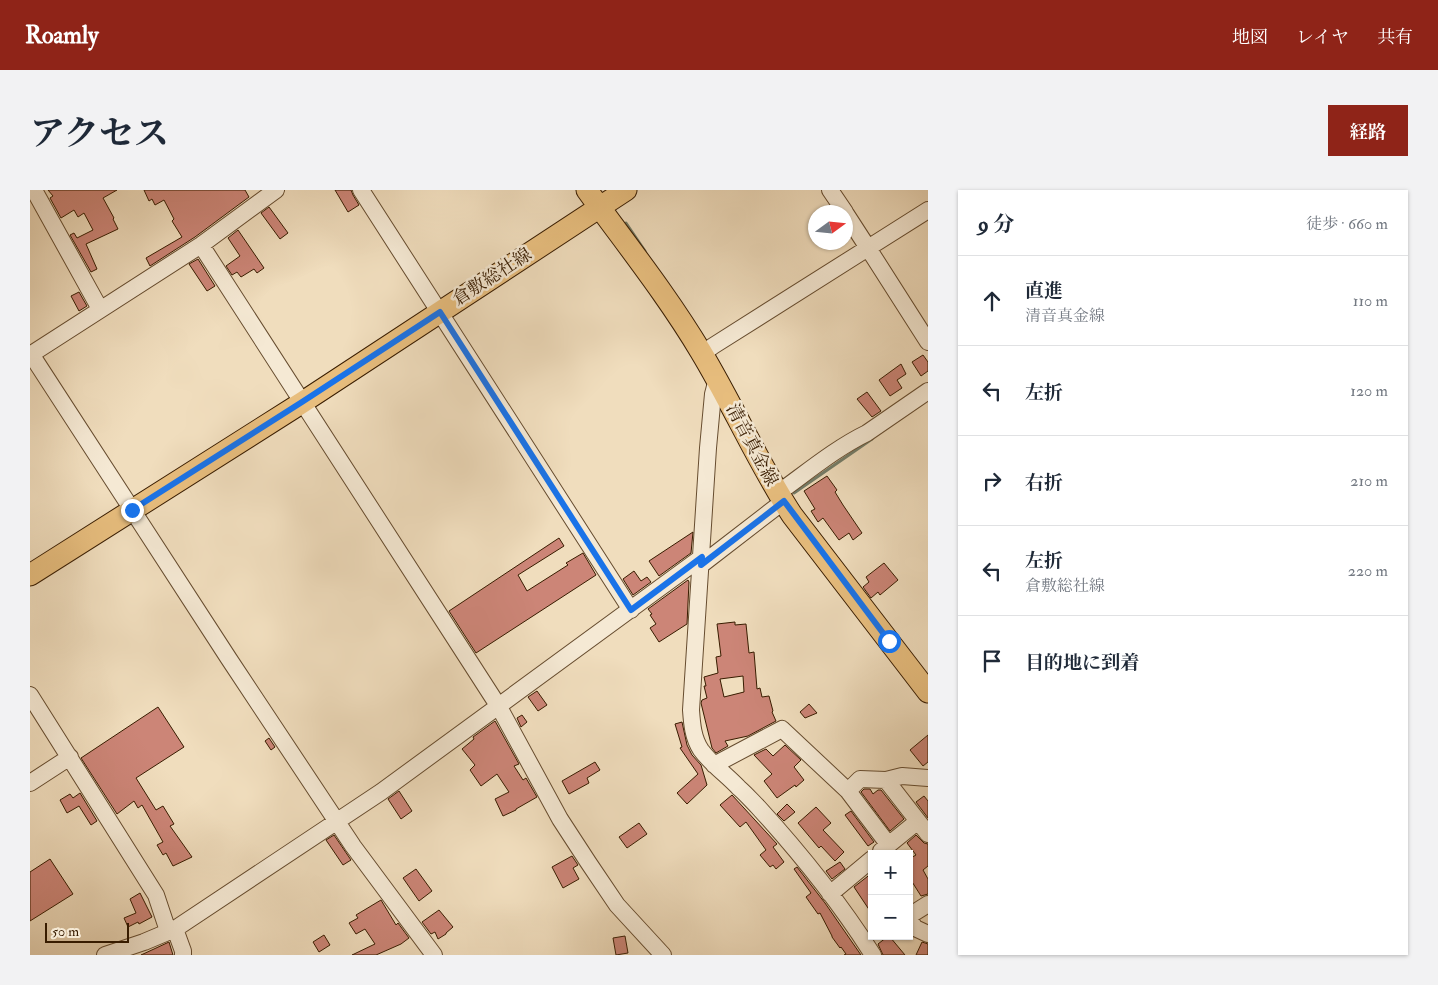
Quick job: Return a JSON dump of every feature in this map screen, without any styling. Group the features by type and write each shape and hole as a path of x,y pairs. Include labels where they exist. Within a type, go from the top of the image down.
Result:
{"main road":[{"name":"倉敷総社線","path":"30,575 440,312 593,198 626,190"},
{"name":"清音真金線","path":"593,198 648,272 702,354 781,497 928,692"}],"street":[{"path":"34,190 100,309"},
{"path":"276,190 201,245 31,354 358,854 434,955"},
{"path":"361,190 631,610"},
{"path":"830,190 840,205"},
{"path":"702,354 928,210"},
{"path":"853,225 928,342"},
{"path":"201,245 499,706 560,819 617,905 663,955"},
{"path":"716,379 708,448 691,710 695,737 701,749 714,765 759,808 870,944"},
{"path":"104,955 144,942 171,930 381,792 631,610 702,561 824,460 928,391"},
{"path":"30,695 156,894 171,930 183,951 183,955"},
{"path":"714,765 782,729 848,791 883,849 918,821"},
{"path":"30,783 70,757"},
{"path":"848,791 860,779 886,780 902,776 928,778"},
{"path":"886,780 928,834"},
{"path":"830,894 868,862"},
{"path":"915,910 915,928 928,934"}],"building":[{"path":"48,190 117,190 103,198 118,229 86,244 97,269 91,272 70,235 74,233 77,238 93,230 84,213 78,217 74,210 61,218 50,198 53,196"},
{"path":"144,190 245,190 249,197 195,237 150,266 146,258 182,237 172,221 174,219 164,200 155,205 152,199 149,201"},
{"path":"335,190 351,190 359,205 348,212"},
{"path":"269,207 288,233 280,239 261,213"},
{"path":"238,230 264,268 257,273 254,269 241,277 237,272 232,275 226,266 240,256 228,238"},
{"path":"198,259 215,286 207,291 189,264"},
{"path":"79,292 87,306 79,311 71,296"},
{"path":"923,355 928,362 928,371 921,376 912,362"},
{"path":"901,364 906,374 897,380 902,388 890,396 879,380"},
{"path":"867,392 881,411 872,417 857,399"},
{"path":"827,476 837,490 835,492 862,533 853,540 849,533 839,540 823,518 818,522 811,511 815,509 804,491"},
{"path":"693,532 691,553 659,576 649,561"},
{"path":"559,538 564,546 518,575 527,591 568,565 566,563 583,553 596,575 476,653 449,611"},
{"path":"884,563 898,580 880,595 878,592 871,598 863,587 869,582 866,577"},
{"path":"634,571 641,581 647,577 651,582 633,595 623,579"},
{"path":"688,580 687,624 659,642 650,628 656,624 648,609"},
{"path":"735,622 735,625 746,624 749,653 754,652 757,689 760,688 762,697 769,696 776,721 748,736 725,741 728,746 716,753 712,748 701,703 702,700 707,698 704,677 718,673 716,657 721,656 717,624","holes":["743,676 744,692 724,697 720,679"]},
{"path":"537,691 547,705 538,711 528,697"},
{"path":"809,704 817,713 805,718 800,712"},
{"path":"158,707 184,747 136,778 156,810 163,806 174,824 170,826 192,857 173,866 166,853 163,855 157,845 163,842 142,805 138,808 134,801 117,814 81,758"},
{"path":"522,715 527,722 521,727 517,718"},
{"path":"495,721 519,764 514,766 523,780 526,778 537,797 503,816 495,799 509,792 497,774 481,786 470,770 475,765 462,749 474,739 473,737"},
{"path":"682,722 687,745 692,755 701,765 707,785 687,804 677,793 698,774 680,748 682,747 675,724"},
{"path":"928,735 928,762 923,766 910,750"},
{"path":"269,738 275,747 271,750 265,741"},
{"path":"785,745 801,760 794,767 804,780 777,798 764,781 772,774 754,755 766,749 773,756"},
{"path":"595,762 600,770 587,778 589,783 569,794 562,781"},
{"path":"864,789 870,789 873,794 881,790 904,819 890,831 861,792"},
{"path":"399,791 412,811 401,819 388,799"},
{"path":"80,793 97,821 91,825 79,806 67,813 60,800 70,794 73,798"},
{"path":"732,795 777,844 773,847 784,862 776,869 773,865 770,867 760,855 766,850 746,822 740,827 720,805"},
{"path":"924,796 928,801 928,818 916,802"},
{"path":"787,804 795,812 784,821 777,814"},
{"path":"816,807 831,823 823,830 844,852 835,861 821,846 819,848 798,823"},
{"path":"851,811 874,842 868,846 845,815"},
{"path":"639,823 647,834 627,848 619,837"},
{"path":"334,835 351,860 343,865 326,840"},
{"path":"916,835 924,843 928,844 928,866 923,870 928,879 928,894 921,896 913,883 913,857 916,855 907,843"},
{"path":"572,856 578,865 573,868 579,879 563,888 552,867"},
{"path":"50,859 73,894 30,921 30,872"},
{"path":"840,862 845,869 832,879 826,871"},
{"path":"797,867 861,955 844,955 846,954 832,937 820,913 818,914 806,897 811,893 794,869"},
{"path":"416,869 432,891 419,901 403,878"},
{"path":"868,876 868,908 854,887"},
{"path":"140,893 152,917 128,927 124,918 136,913 130,899"},
{"path":"381,900 396,925 398,923 409,938 401,944 376,955 352,955 375,944 365,929 356,934 349,923 358,918 356,915"},
{"path":"439,910 453,927 438,939 435,932 431,934 422,922"},
{"path":"324,935 330,945 319,952 313,942"},
{"path":"625,936 628,953 616,955 613,938"},
{"path":"883,940 892,940 905,955 883,955 878,944"},
{"path":"169,942 173,955 141,955 154,949"},
{"path":"922,942 928,944 928,955 916,955"}],"waterway":[{"path":"626,223 645,251"},
{"path":"794,493 872,439"}],"route":[{"path":"132,510 440,312 631,610 702,557 701,565 784,501 889,641"}]}
